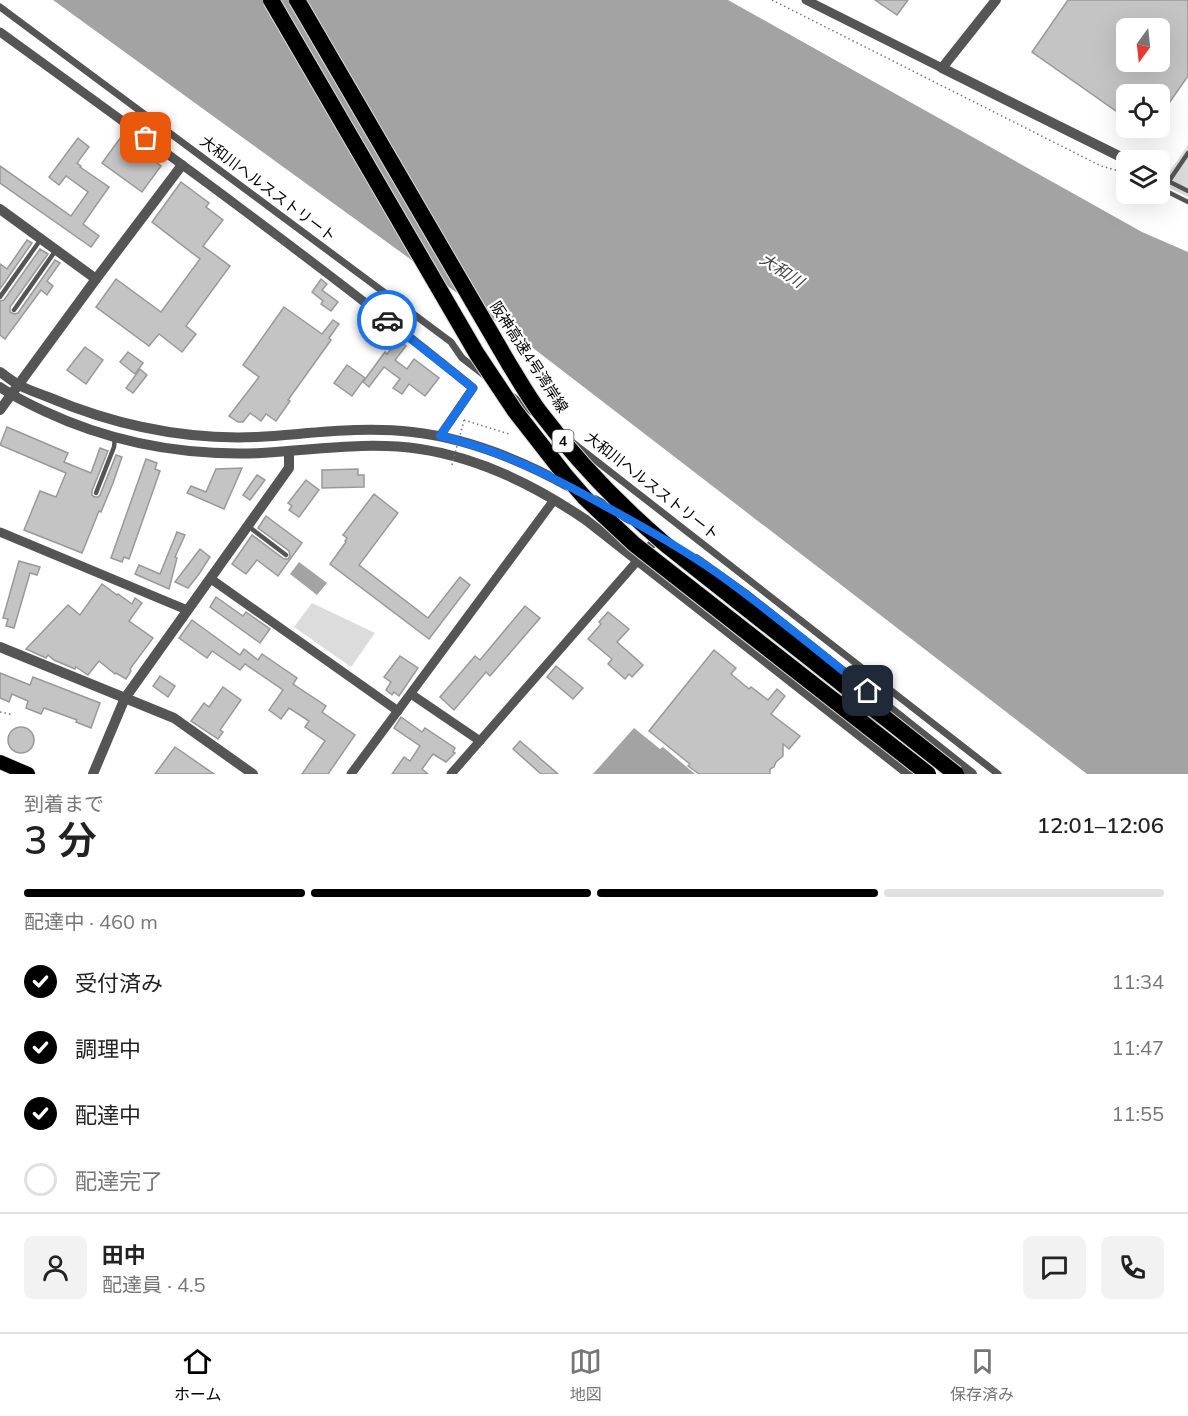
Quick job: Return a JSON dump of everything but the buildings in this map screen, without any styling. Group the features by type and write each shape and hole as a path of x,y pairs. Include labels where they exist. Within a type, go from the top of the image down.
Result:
{"highway":[{"name":"4","path":"271,0 477,354 515,411 565,475 585,498 634,544 927,774"},
{"name":"阪神高速4号湾岸線","path":"297,0 509,364 538,409 564,443 607,491 665,544 956,774"}],"main road":[{"path":"0,762 28,774"}],"street":[{"path":"806,0 1116,155"},
{"path":"942,68 996,0"},
{"name":"大和川ヘルスストリート","path":"0,7 451,342 462,358 646,498 998,774"},
{"path":"0,32 182,165 403,332 473,388 440,436"},
{"path":"0,410 182,165"},
{"path":"0,209 96,279"},
{"path":"0,372 19,385 96,416 180,434 255,437 364,429 412,432 465,442 512,458 553,477 698,560 746,594 972,774"},
{"path":"0,387 11,395 65,421 115,438 138,443 231,454 366,445 421,449 448,454 506,474 586,520 909,774"},
{"path":"93,774 125,698 289,468 290,451"},
{"path":"351,774 554,500"},
{"path":"0,532 187,610"},
{"path":"451,774 659,536"},
{"path":"211,579 398,711"},
{"path":"0,647 174,718 253,774"},
{"path":"411,693 480,741"}],"lane":[{"path":"1170,173 1188,153"},
{"path":"1170,184 1188,191"},
{"path":"1170,187 1188,202"},
{"path":"0,297 41,239"},
{"path":"14,310 56,250"},
{"path":"96,493 114,447 115,438"},
{"path":"248,526 286,555"}],"path":[{"path":"772,0 1101,166 1116,170"},
{"path":"452,465 464,420 509,434"},
{"path":"0,712 10,714 11,711"}],"shaded area":[{"path":"1188,145 1188,197 1170,188 1170,171"},
{"path":"312,603 375,633 351,667 294,627"}],"water":[{"name":"大和川","path":"53,0 728,0 1142,232 1188,252 1188,774 1087,774 533,348"},
{"path":"299,562 327,583 317,595 290,574"},
{"path":"634,728 660,749 663,747 695,774 593,774"}],"tram line":[{"path":"0,763 24,774"}],"way so far":[{"path":"146,138 387,320"}],"route":[{"path":"387,320 473,388 440,436 512,458 553,477 659,536 746,594 868,691"}]}
